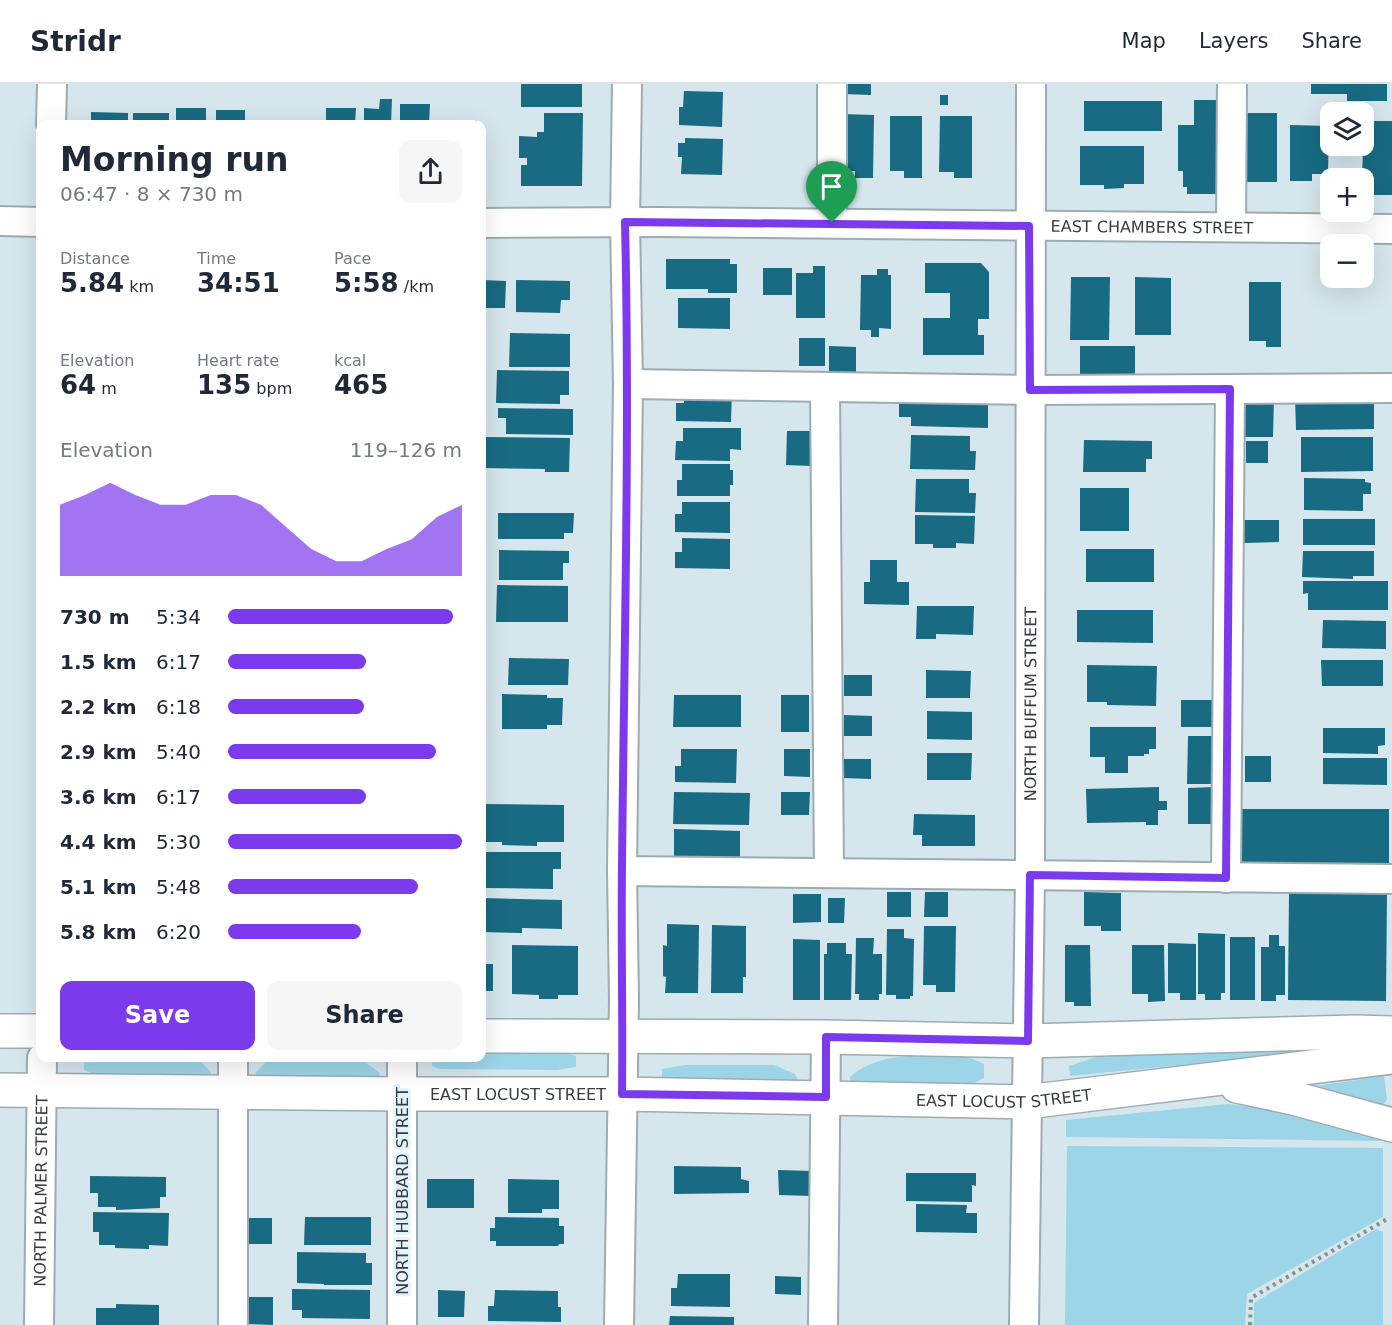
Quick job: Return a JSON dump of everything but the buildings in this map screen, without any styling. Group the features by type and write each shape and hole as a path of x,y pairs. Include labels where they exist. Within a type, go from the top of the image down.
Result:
{"main road":[{"path":"0,1031 36,1031"},
{"path":"486,1036 826,1037 1028,1041 1355,1032 1392,1033"},
{"name":"EAST LOCUST STREET","path":"0,1090 401,1095 622,1094 1028,1102 1392,1057"},
{"path":"1212,1081 1293,1098 1392,1125"}],"street":[{"path":"51,120 52,84"},
{"path":"619,1325 628,384 625,222 627,84"},
{"path":"832,84 832,223"},
{"name":"NORTH BUFFUM STREET","path":"1024,1325 1030,875 1029,226 1031,84"},
{"path":"1231,226 1232,84"},
{"path":"0,222 36,222"},
{"name":"EAST CHAMBERS STREET","path":"486,223 832,223 1392,229"},
{"path":"628,384 1030,390 1392,388"},
{"path":"825,388 829,873"},
{"path":"1226,878 1230,389"},
{"path":"622,871 1392,879"},
{"path":"823,1325 826,1037"},
{"name":"NORTH PALMER STREET","path":"39,1325 42,1062"},
{"path":"233,1062 233,1325"},
{"name":"NORTH HUBBARD STREET","path":"402,1062 402,1325"}],"path":[{"path":"1250,1325 1251,1298 1387,1219"}],"shaded area":[{"path":"1313,1046 1313,1052 1070,1076 1069,1066 1096,1057"},
{"path":"486,1051 557,1051 576,1056 576,1067 557,1070 439,1069 432,1066 432,1062 486,1062"},
{"path":"906,1056 968,1057 984,1064 984,1078 968,1086 858,1086 850,1082 850,1077 860,1069 882,1060"},
{"path":"84,1062 201,1062 211,1072 210,1079 104,1078 84,1070"},
{"path":"266,1062 365,1062 380,1073 378,1080 259,1080 255,1073"},
{"path":"685,1065 774,1065 795,1074 798,1080 795,1085 662,1079 662,1069"},
{"path":"1384,1076 1387,1100 1383,1105 1313,1087 1315,1086"},
{"path":"1228,1104 1263,1107 1382,1134 1382,1141 1066,1137 1066,1120"},
{"path":"1067,1146 1383,1148 1383,1217 1247,1294 1245,1325 1065,1325"},
{"path":"1376,1229 1383,1232 1383,1325 1254,1325 1254,1303"}],"route":[{"path":"625,222 832,223 1029,226 1030,390 1230,389 1226,878 1030,875 1028,1041 826,1037 826,1097 622,1094 624,1000 622,871 628,384 625,222"}]}
